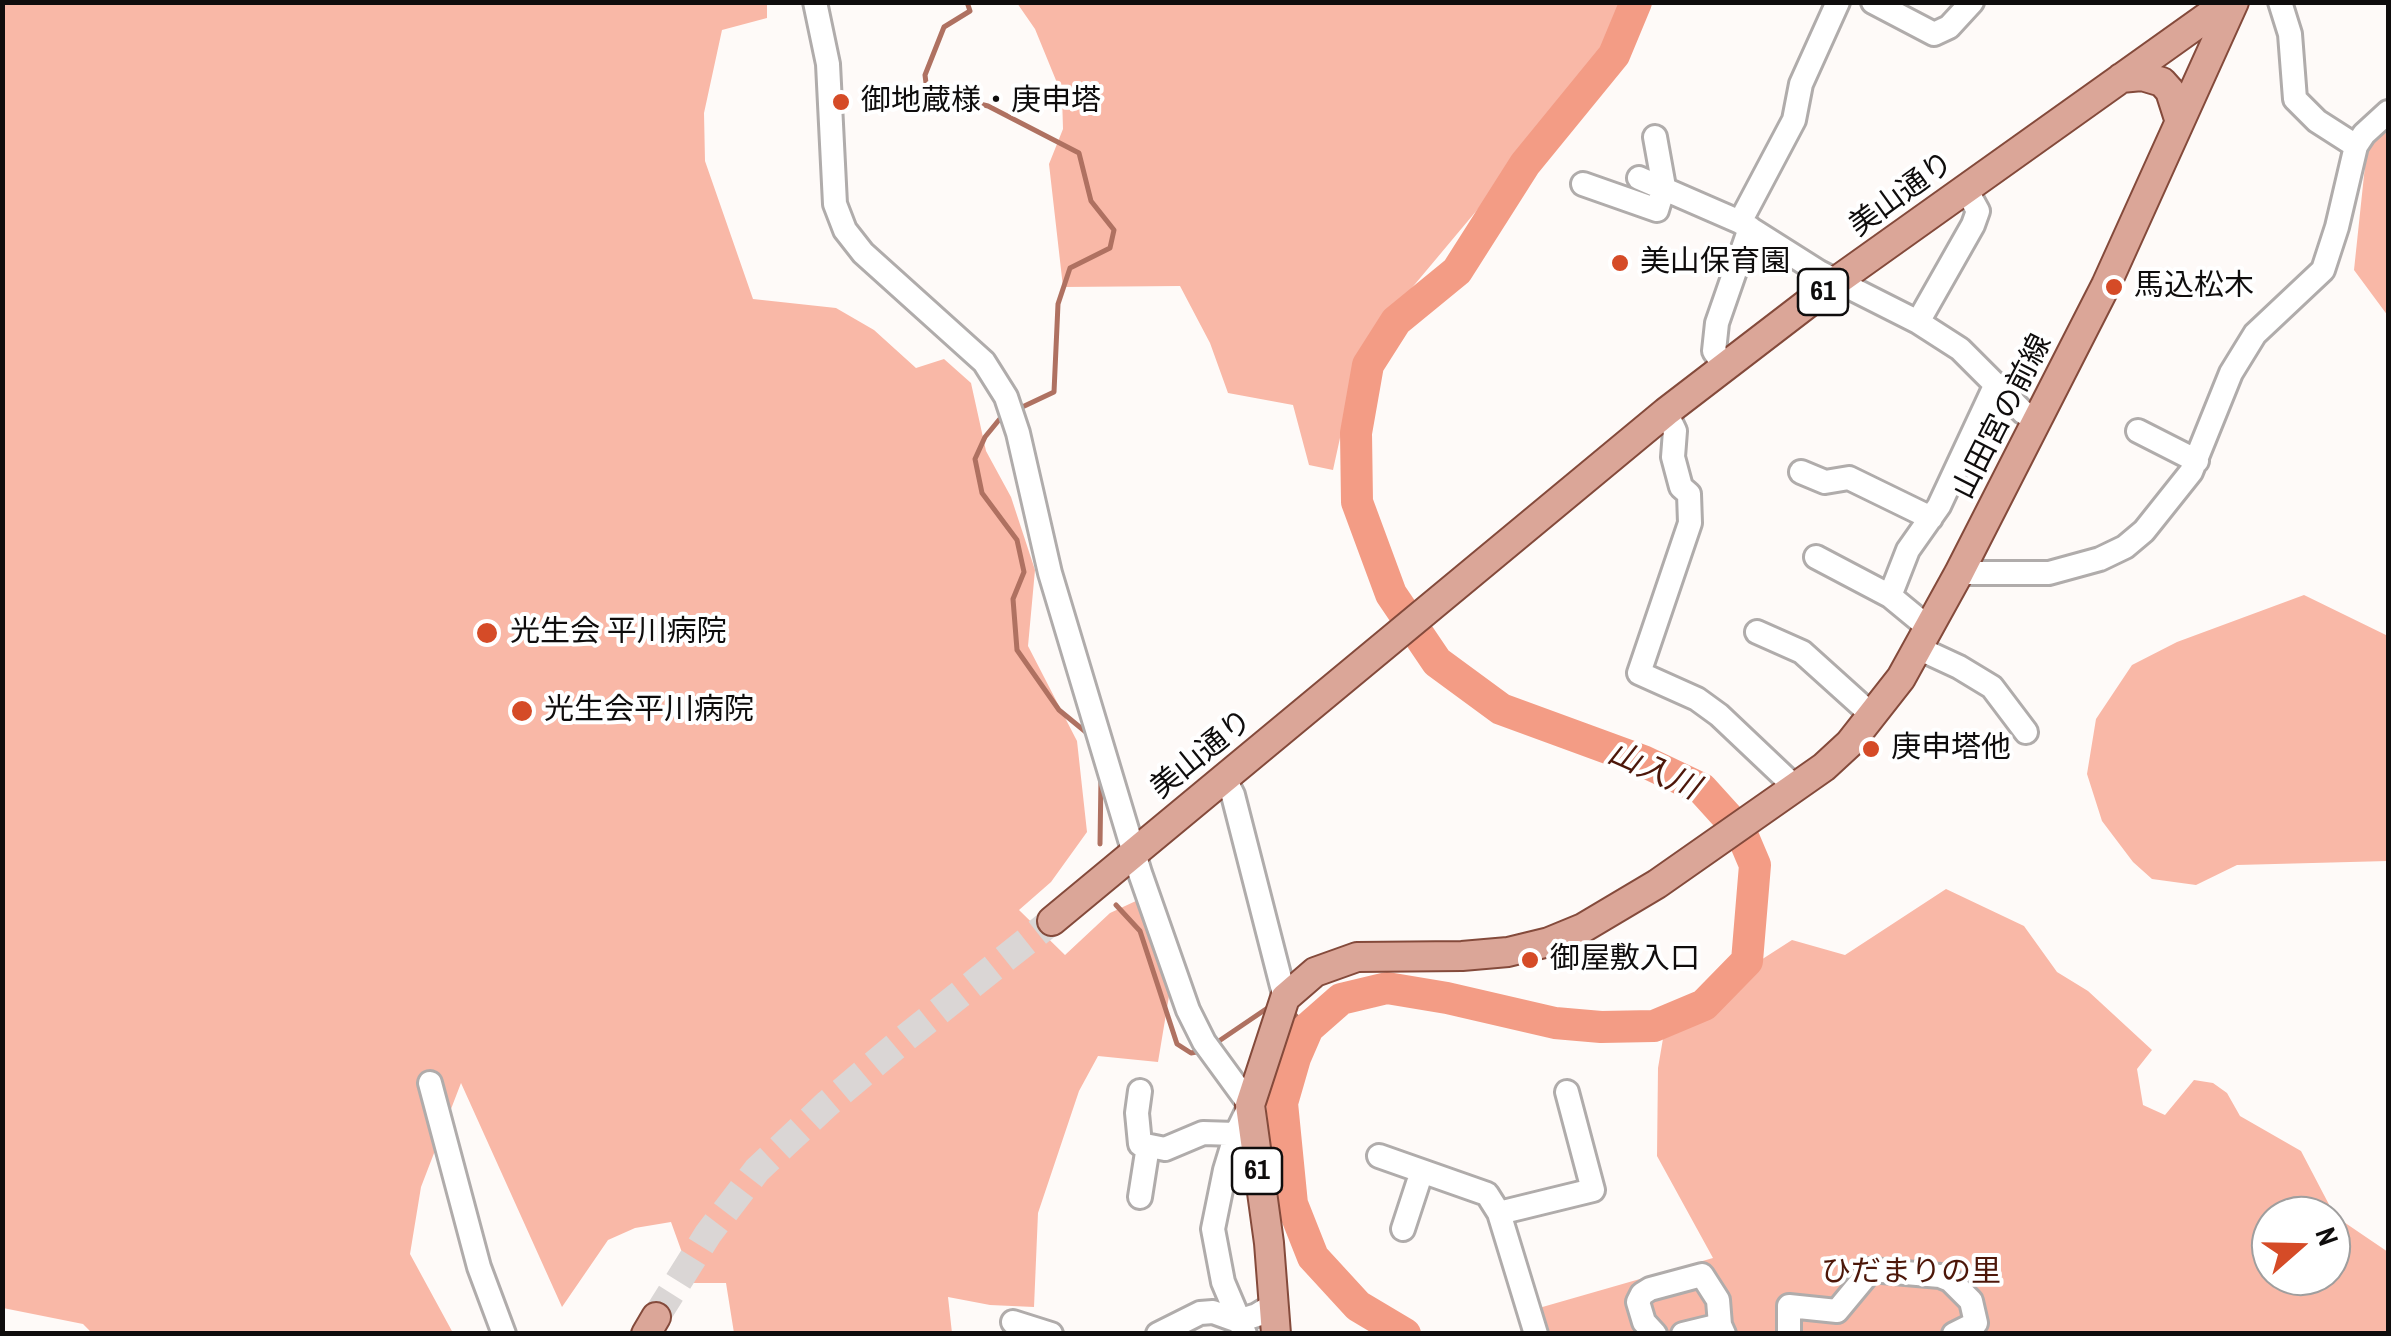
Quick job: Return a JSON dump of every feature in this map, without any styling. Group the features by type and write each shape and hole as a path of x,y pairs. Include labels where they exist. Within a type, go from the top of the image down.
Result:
{"main road":[{"name":"美山通り","path":"1052,921 1666,412 1838,280 2231,2"},
{"name":"山田宮の前線","path":"1282,1004 1315,972 1357,957 1508,952 1583,928 1824,767 1873,716 1924,638 2038,421 2106,285 2231,2"},
{"path":"2121,78 2142,76 2162,82 2170,91 2179,119"},
{"name":"61","path":"1276,1334 1250,1105 1282,1004"}],"street":[{"path":"815,2 828,64 835,204 845,230 863,252 984,362 997,379 1015,424 1050,573 1135,853 1188,1010 1209,1048 1250,1105"},
{"path":"1724,367 1714,351 1717,322 1745,225 1765,169 1794,120 1801,84 1838,2"},
{"path":"1873,2 1934,34 1949,27 1972,2"},
{"path":"2280,2 2290,34 2296,99 2318,121 2356,146"},
{"path":"1959,573 2049,572 2100,559 2125,547 2144,531 2172,500 2197,461 2244,351 2265,323 2323,270 2338,227 2356,146 2388,112"},
{"path":"1583,184 1657,210 1664,187 1656,137"},
{"path":"1639,178 1745,225 1819,272 1918,322 1960,349 2023,412 2038,421"},
{"path":"1918,322 1974,224 1978,211 1966,189"},
{"path":"1890,596 1908,550 1960,463 1996,384"},
{"path":"1666,412 1675,431 1673,458 1682,487 1690,494 1690,523 1639,673 1697,700 1719,715 1795,787"},
{"path":"2138,430 2197,461"},
{"path":"1801,472 1825,482 1848,478 1930,518"},
{"path":"1816,557 1890,596 1924,638 1992,686 2020,724"},
{"path":"1757,632 1802,652 1873,716"},
{"path":"1225,778 1233,795 1282,1004"},
{"path":"430,1083 479,1268 504,1334"},
{"path":"1140,1091 1140,1144 1166,1149 1203,1133 1236,1134"},
{"path":"1499,1213 1593,1190 1567,1092"},
{"name":"61","path":"1241,1327 1223,1282 1213,1229 1224,1170 1250,1105"},
{"path":"1140,1198 1148,1146"},
{"path":"1380,1156 1487,1194 1499,1213 1541,1328"},
{"path":"1403,1229 1422,1170"},
{"path":"1789,1334 1789,1306 1837,1311 1871,1270 1950,1280 1972,1300 1976,1323 1954,1334"},
{"path":"1655,1334 1644,1322 1638,1302 1642,1294 1650,1288 1702,1275 1718,1300 1722,1329 1683,1334"},
{"path":"1158,1334 1200,1313 1213,1312 1241,1327 1275,1304"},
{"path":"1013,1322 1052,1334"}],"green space":[{"path":"2,3 767,3 767,18 722,30 704,113 705,161 753,299 836,308 874,330 916,368 944,359 971,383 986,451 1011,497 1035,570 1028,646 1077,741 1087,832 1051,882 1019,910 1065,955 1110,913 1138,900 1171,984 1158,1062 1098,1056 1079,1091 1038,1213 1034,1307 990,1305 948,1297 952,1333 734,1333 726,1283 693,1283 671,1222 635,1228 608,1240 562,1307 461,1083 421,1187 410,1254 453,1333 92,1333 83,1324 3,1308"},
{"path":"1017,3 1626,3 1596,68 1359,351 1333,470 1309,465 1293,405 1228,393 1210,343 1180,286 1063,287 1049,164 1063,129 1062,95 1035,29"},
{"path":"2388,131 2388,316 2354,270 2367,147"},
{"path":"2304,595 2388,636 2388,861 2237,865 2196,885 2152,879 2133,862 2102,821 2087,774 2096,719 2132,665 2177,642"},
{"name":"ひだまりの里","path":"1946,889 2024,926 2057,972 2088,991 2152,1050 2137,1069 2143,1105 2165,1115 2194,1080 2213,1083 2227,1093 2240,1116 2301,1151 2325,1196 2251,1196 2251,1296 2351,1296 2351,1227 2388,1252 2388,1333 1540,1334 1532,1310 1713,1258 1657,1156 1658,1068 1666,1021 1792,940 1845,955"}],"waterway":[{"path":"967,2 970,11 944,27 925,75 927,91 988,106 1079,153 1091,201 1114,230 1110,248 1070,268 1058,304 1054,392 1018,409"},
{"name":"山入川","path":"1405,1334 1358,1306 1313,1257 1292,1204 1282,1103 1308,1028 1341,999 1387,988 1555,1023 1654,1026 1704,1005 1747,961 1755,865 1741,832 1702,789 1643,761 1501,709 1437,662 1391,594 1357,502 1356,433 1368,365 1396,321 1457,271 1525,164 1614,55 1636,2"},
{"path":"1003,415 985,437 975,459 982,493 1017,540 1024,572 1013,599 1017,650 1059,710 1087,733"},
{"path":"1100,844 1101,777"},
{"path":"1116,905 1140,931 1177,1044 1191,1053 1202,1051"},
{"path":"1216,1043 1272,1005"},
{"path":"1292,1012 1308,1028"}],"tunnel":[{"path":"656,1317 708,1234 757,1170 827,1104 1052,921"}],"place":[{"name":"御地蔵様・庚申塔","path":"841,102"},
{"name":"美山保育園","path":"1620,263"},
{"name":"馬込松木","path":"2114,287"},
{"name":"光生会 平川病院","path":"487,633"},
{"name":"光生会平川病院","path":"522,711"},
{"name":"庚申塔他","path":"1871,749"},
{"name":"御屋敷入口","path":"1530,960"}]}
